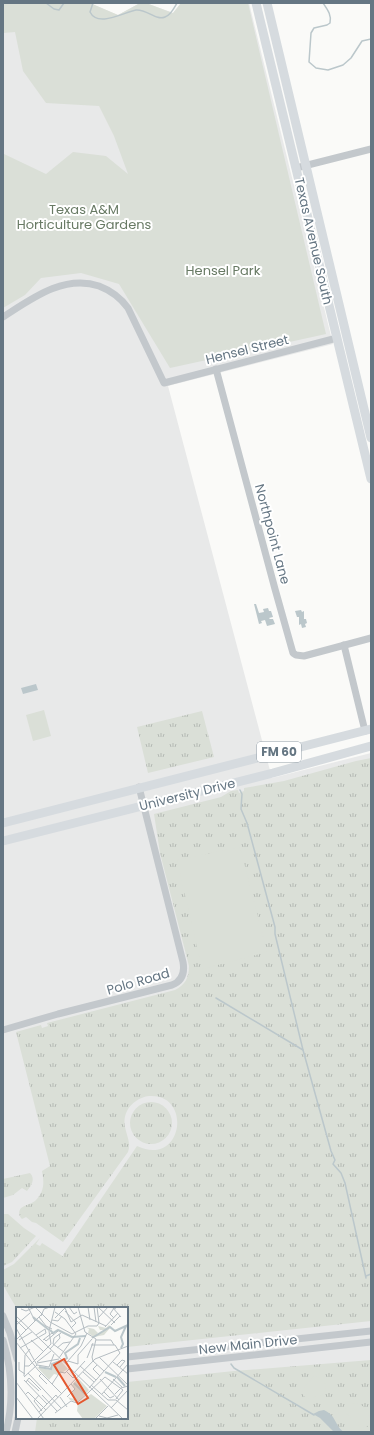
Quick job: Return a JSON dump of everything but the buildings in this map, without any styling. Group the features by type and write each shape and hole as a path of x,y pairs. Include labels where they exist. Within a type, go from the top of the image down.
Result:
{"main road":[{"name":"Texas Avenue South","path":"256,3 371,479"},
{"name":"Texas Avenue South","path":"267,3 371,438"},
{"path":"337,338 343,344 355,392 361,397"},
{"name":"University Drive","path":"3,823 139,787 368,730"},
{"name":"University Drive","path":"3,841 273,773 371,746"}],"street":[{"path":"296,168 371,149"},
{"name":"Hensel Street","path":"3,317 44,292 62,285 81,282 104,288 113,292 122,299 128,308 164,383 337,338"},
{"name":"Northpoint Lane","path":"216,369 292,649 296,655 300,656 344,645"},
{"path":"368,730 344,645 371,638"},
{"name":"Polo Road","path":"3,1030 58,1014 172,985 177,983 181,978 183,970 182,962 139,787"},
{"path":"3,1316 16,1353"},
{"name":"New Main Drive","path":"128,1357 371,1331"},
{"path":"309,1337 311,1349"},
{"path":"3,1340 15,1373 6,1432"},
{"name":"New Main Drive","path":"128,1369 371,1342"},
{"path":"165,1353 166,1364"},
{"path":"15,1432 18,1419"}],"shaded area":[{"path":"3,3 90,3 118,15 140,3 146,3 173,13 181,3 249,3 333,344 168,386 272,778 371,753 371,1432 3,1432"},
{"path":"254,604 256,604 259,613 264,612 263,609 268,608 273,617 269,618 273,619 275,624 267,626 265,620 261,621 262,623 259,624"},
{"path":"301,610 302,612 304,611 304,619 306,619 307,623 305,624 306,627 302,628 301,624 299,625 299,617 297,617 295,611"},
{"path":"36,684 38,690 23,694 21,688"},
{"path":"324,1410 331,1415 344,1432 334,1432 320,1418 313,1414"}],"green space":[{"name":"Hensel Park","path":"3,3 90,3 118,15 140,3 146,3 173,13 181,3 248,3 326,334 170,368 119,284 81,273 41,278 25,295 3,308 3,154 46,174 73,152 106,156 128,174 114,136 99,106 46,103 23,71 15,32 3,33"},
{"path":"44,710 51,736 33,741 26,715"},
{"path":"202,711 214,757 148,773 137,727"},
{"path":"371,758 371,1321 128,1347 128,1307 16,1307 3,1285 3,1270 14,1264 40,1238 36,1244 40,1246 42,1243 64,1257 63,1255 137,1146 153,1150 164,1147 173,1139 177,1128 177,1116 172,1106 163,1098 149,1096 139,1099 131,1105 127,1111 124,1122 129,1142 128,1152 63,1242 26,1217 22,1219 20,1217 20,1209 35,1201 41,1194 43,1183 42,1171 50,1166 16,1032 41,1025 42,1028 48,1026 47,1023 175,990 184,983 187,978 189,966 160,853 154,814 221,797 231,791 238,790 239,793 244,791 244,788 284,781"},
{"path":"240,847 267,952 202,969 177,860"},
{"path":"151,1102 166,1108 172,1123 166,1138 151,1144 136,1138 130,1123 136,1108"},
{"path":"30,1173 33,1180 27,1191 22,1188 13,1195 3,1198 3,1179"},
{"path":"3,1214 8,1214 36,1236 12,1262 3,1266"},
{"path":"371,1360 371,1432 35,1432 37,1419 128,1419 128,1382 234,1371"},
{"path":"314,1376 317,1376 324,1382 326,1388 321,1395 307,1398 303,1395 302,1390"},
{"path":"349,1404 362,1405 369,1416 369,1425 362,1427 347,1415 345,1408"}],"waterway":[{"path":"46,3 54,9 59,10 64,3"},
{"path":"93,3 90,12 94,17 99,19 112,18 136,10 144,11 162,18 169,15 177,3"},
{"path":"323,3 329,12 330,23 314,28 311,33 309,62 316,68 328,70 343,65 351,58 362,41 371,39"},
{"path":"240,790 242,794 241,809 247,823 275,927 275,934 303,1050 331,1151 335,1160 333,1164 341,1173 345,1183 366,1278"},
{"path":"216,998 303,1050"},
{"path":"366,1276 371,1274"},
{"path":"231,1364 234,1368 314,1415"}],"park label":[{"name":"Texas A&M Horticulture Gardens","path":"84,216"}]}
